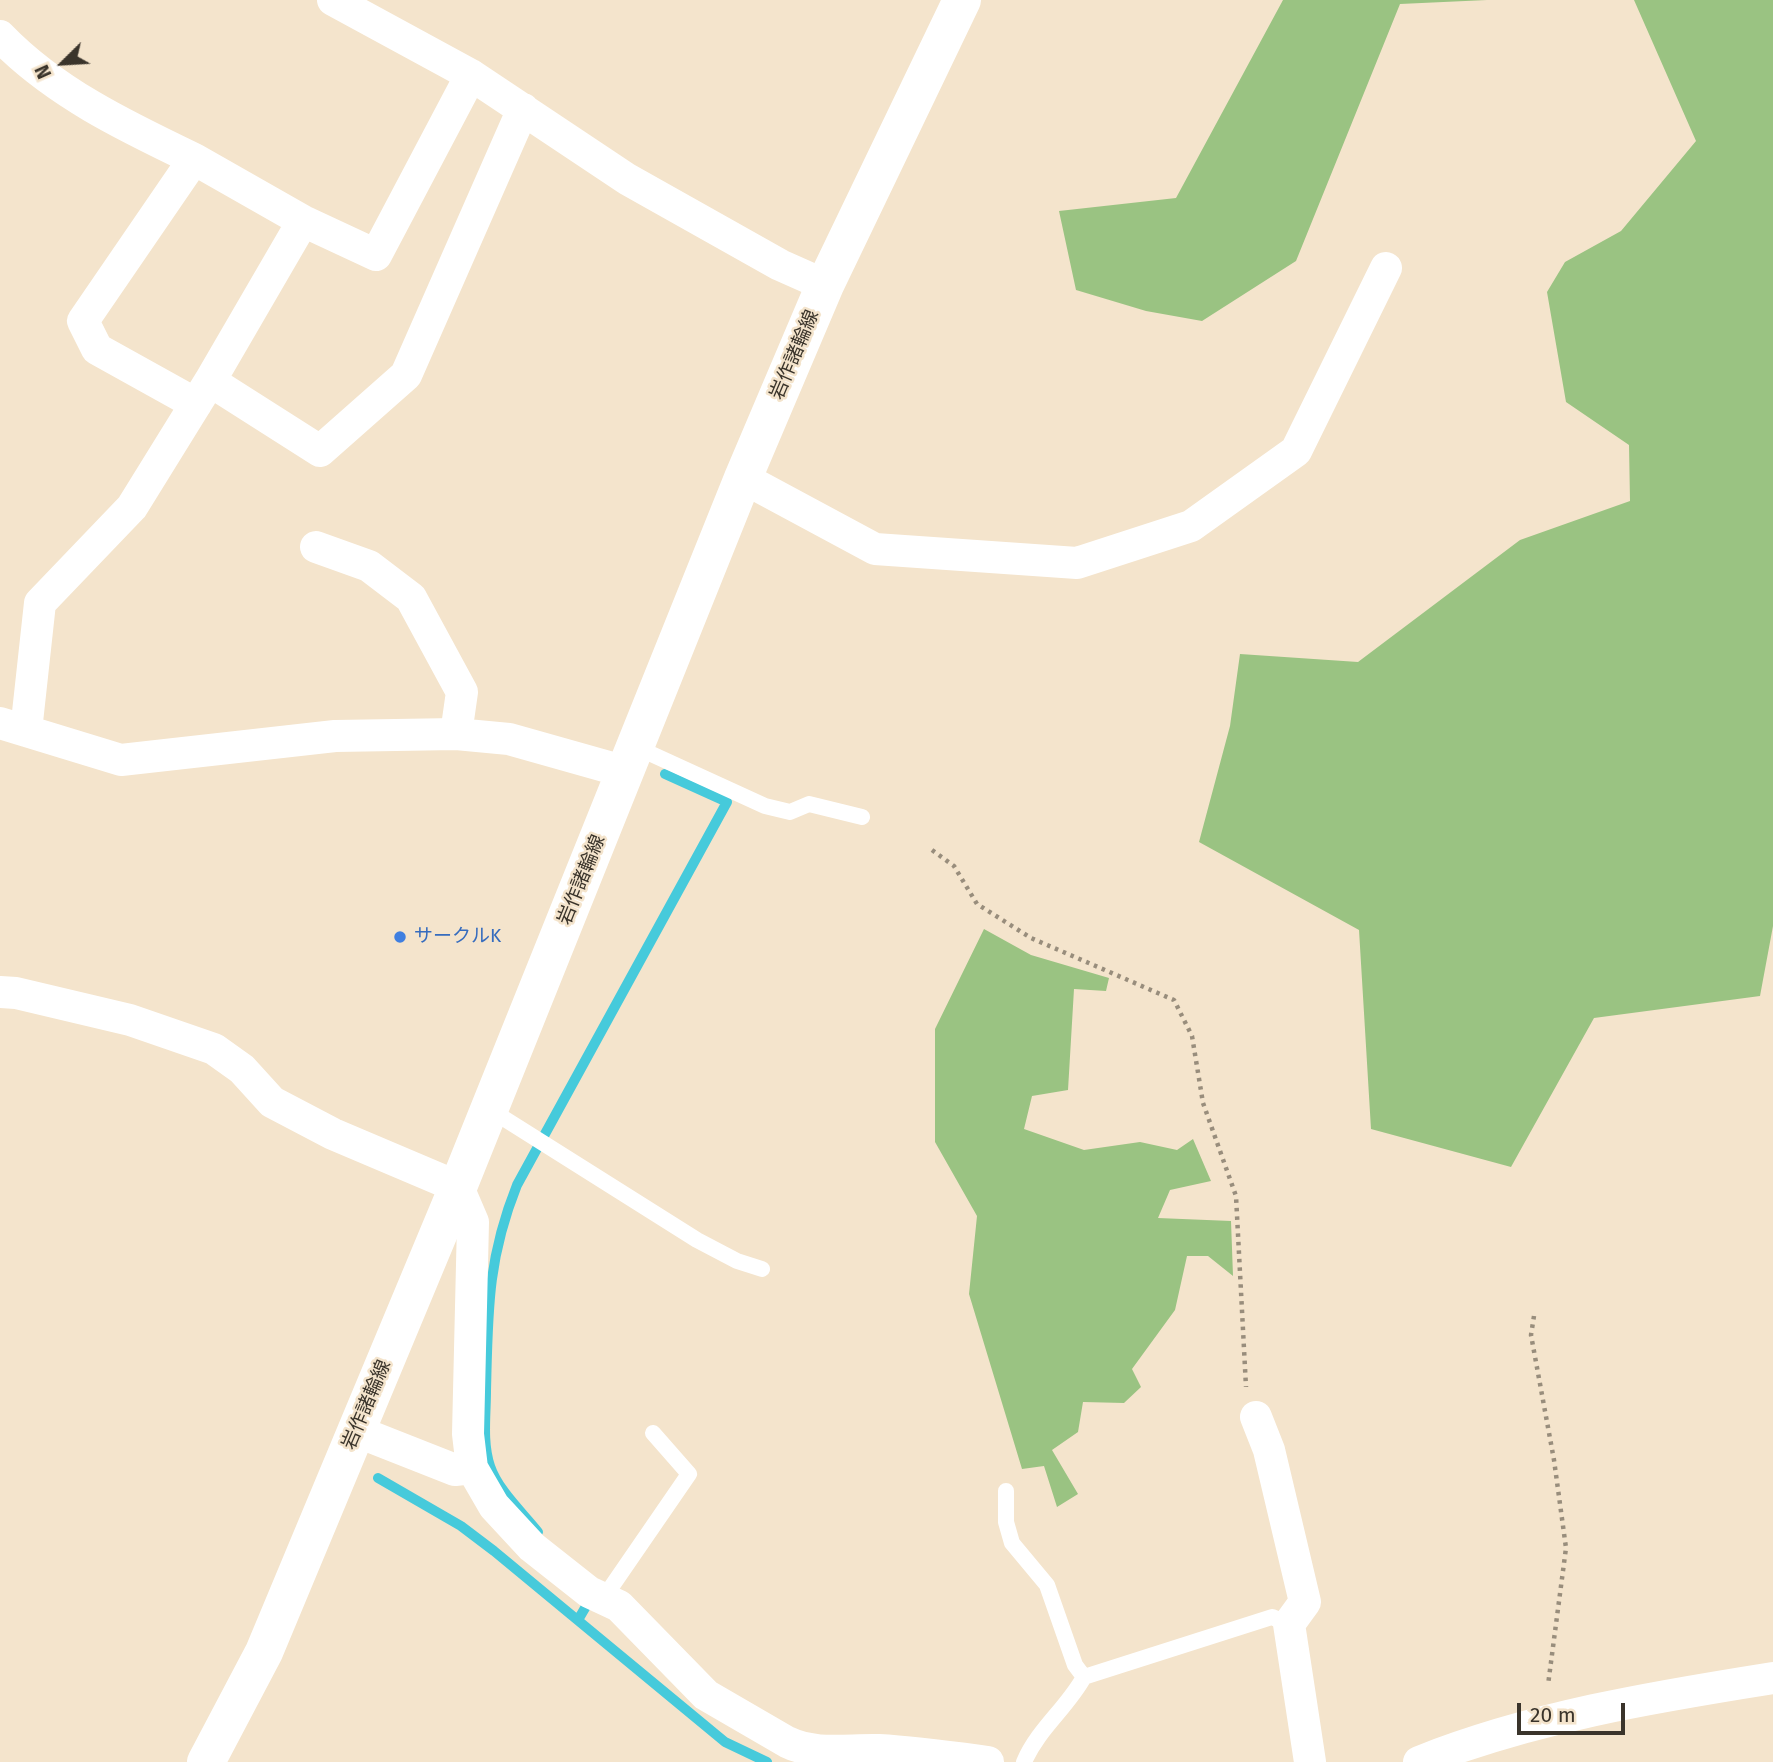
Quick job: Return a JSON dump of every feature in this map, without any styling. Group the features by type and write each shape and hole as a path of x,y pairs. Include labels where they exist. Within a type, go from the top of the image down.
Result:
{"main road":[{"name":"岩作諸輪線","path":"206,1762 264,1652 458,1187 743,478 825,285 962,0"}],"street":[{"path":"333,0 471,75 627,179 780,265 825,285"},
{"path":"0,36 24,62 109,118 194,159 303,221 376,255 471,75"},
{"path":"194,159 83,321 97,349 203,392 320,451 406,375 523,109"},
{"path":"303,221 132,507 40,603 13,727 121,760 335,736 456,734 509,739 631,759"},
{"path":"743,478 875,549 1077,562 1191,526 1296,451 1386,268"},
{"path":"316,547 369,566 411,598 462,692 456,734"},
{"path":"0,992 16,993 130,1020 214,1049 242,1069 272,1101 333,1134 458,1187 472,1222 468,1434 472,1468 495,1506 532,1547 589,1592 620,1606 706,1695 798,1747 931,1754 988,1762"},
{"path":"1256,1417 1269,1450 1305,1602 1289,1624 1310,1762"},
{"path":"356,1431 455,1470 472,1468"},
{"path":"1419,1762 1555,1719 1657,1696 1773,1678"}],"lane":[{"path":"631,759 765,806 790,812 809,804 862,817"},
{"path":"489,1109 697,1240 737,1261 762,1269"},
{"path":"603,1599 689,1474 653,1433"},
{"path":"1006,1491 1006,1522 1012,1543 1047,1585 1075,1665 1084,1677"},
{"path":"1024,1762 1032,1743 1077,1690 1084,1677 1272,1617 1289,1624"}],"path":[{"path":"932,850 954,866 977,904 1031,937 1174,1000 1192,1035 1203,1103 1236,1196 1246,1392 1256,1417"},
{"path":"1534,1316 1531,1335 1554,1460 1566,1548 1547,1678 1555,1719"}],"green space":[{"path":"1283,0 1487,0 1400,4 1296,261 1202,321 1146,311 1076,290 1059,211 1176,198"},
{"path":"1634,0 1773,0 1773,926 1760,996 1594,1018 1511,1167 1371,1129 1359,930 1199,842 1230,726 1240,654 1358,662 1520,540 1630,501 1629,445 1566,402 1547,292 1565,262 1621,231 1696,141"},
{"path":"984,929 1031,955 1109,978 1106,991 1074,989 1068,1090 1032,1096 1024,1129 1084,1150 1140,1142 1177,1150 1193,1139 1211,1181 1170,1190 1158,1218 1231,1221 1233,1276 1208,1256 1187,1256 1175,1310 1132,1369 1141,1387 1124,1403 1083,1402 1078,1432 1052,1450 1078,1494 1057,1507 1044,1466 1022,1469 969,1294 977,1216 935,1142 935,1029"}],"waterway":[{"path":"538,1532 499,1484 490,1466 486,1448 487,1336 495,1262 507,1212 517,1185 727,802 665,774"},
{"path":"378,1478 461,1526 725,1742 767,1762"},
{"path":"578,1620 592,1596"}],"place":[{"name":"サークルK","path":"400,937"}]}
